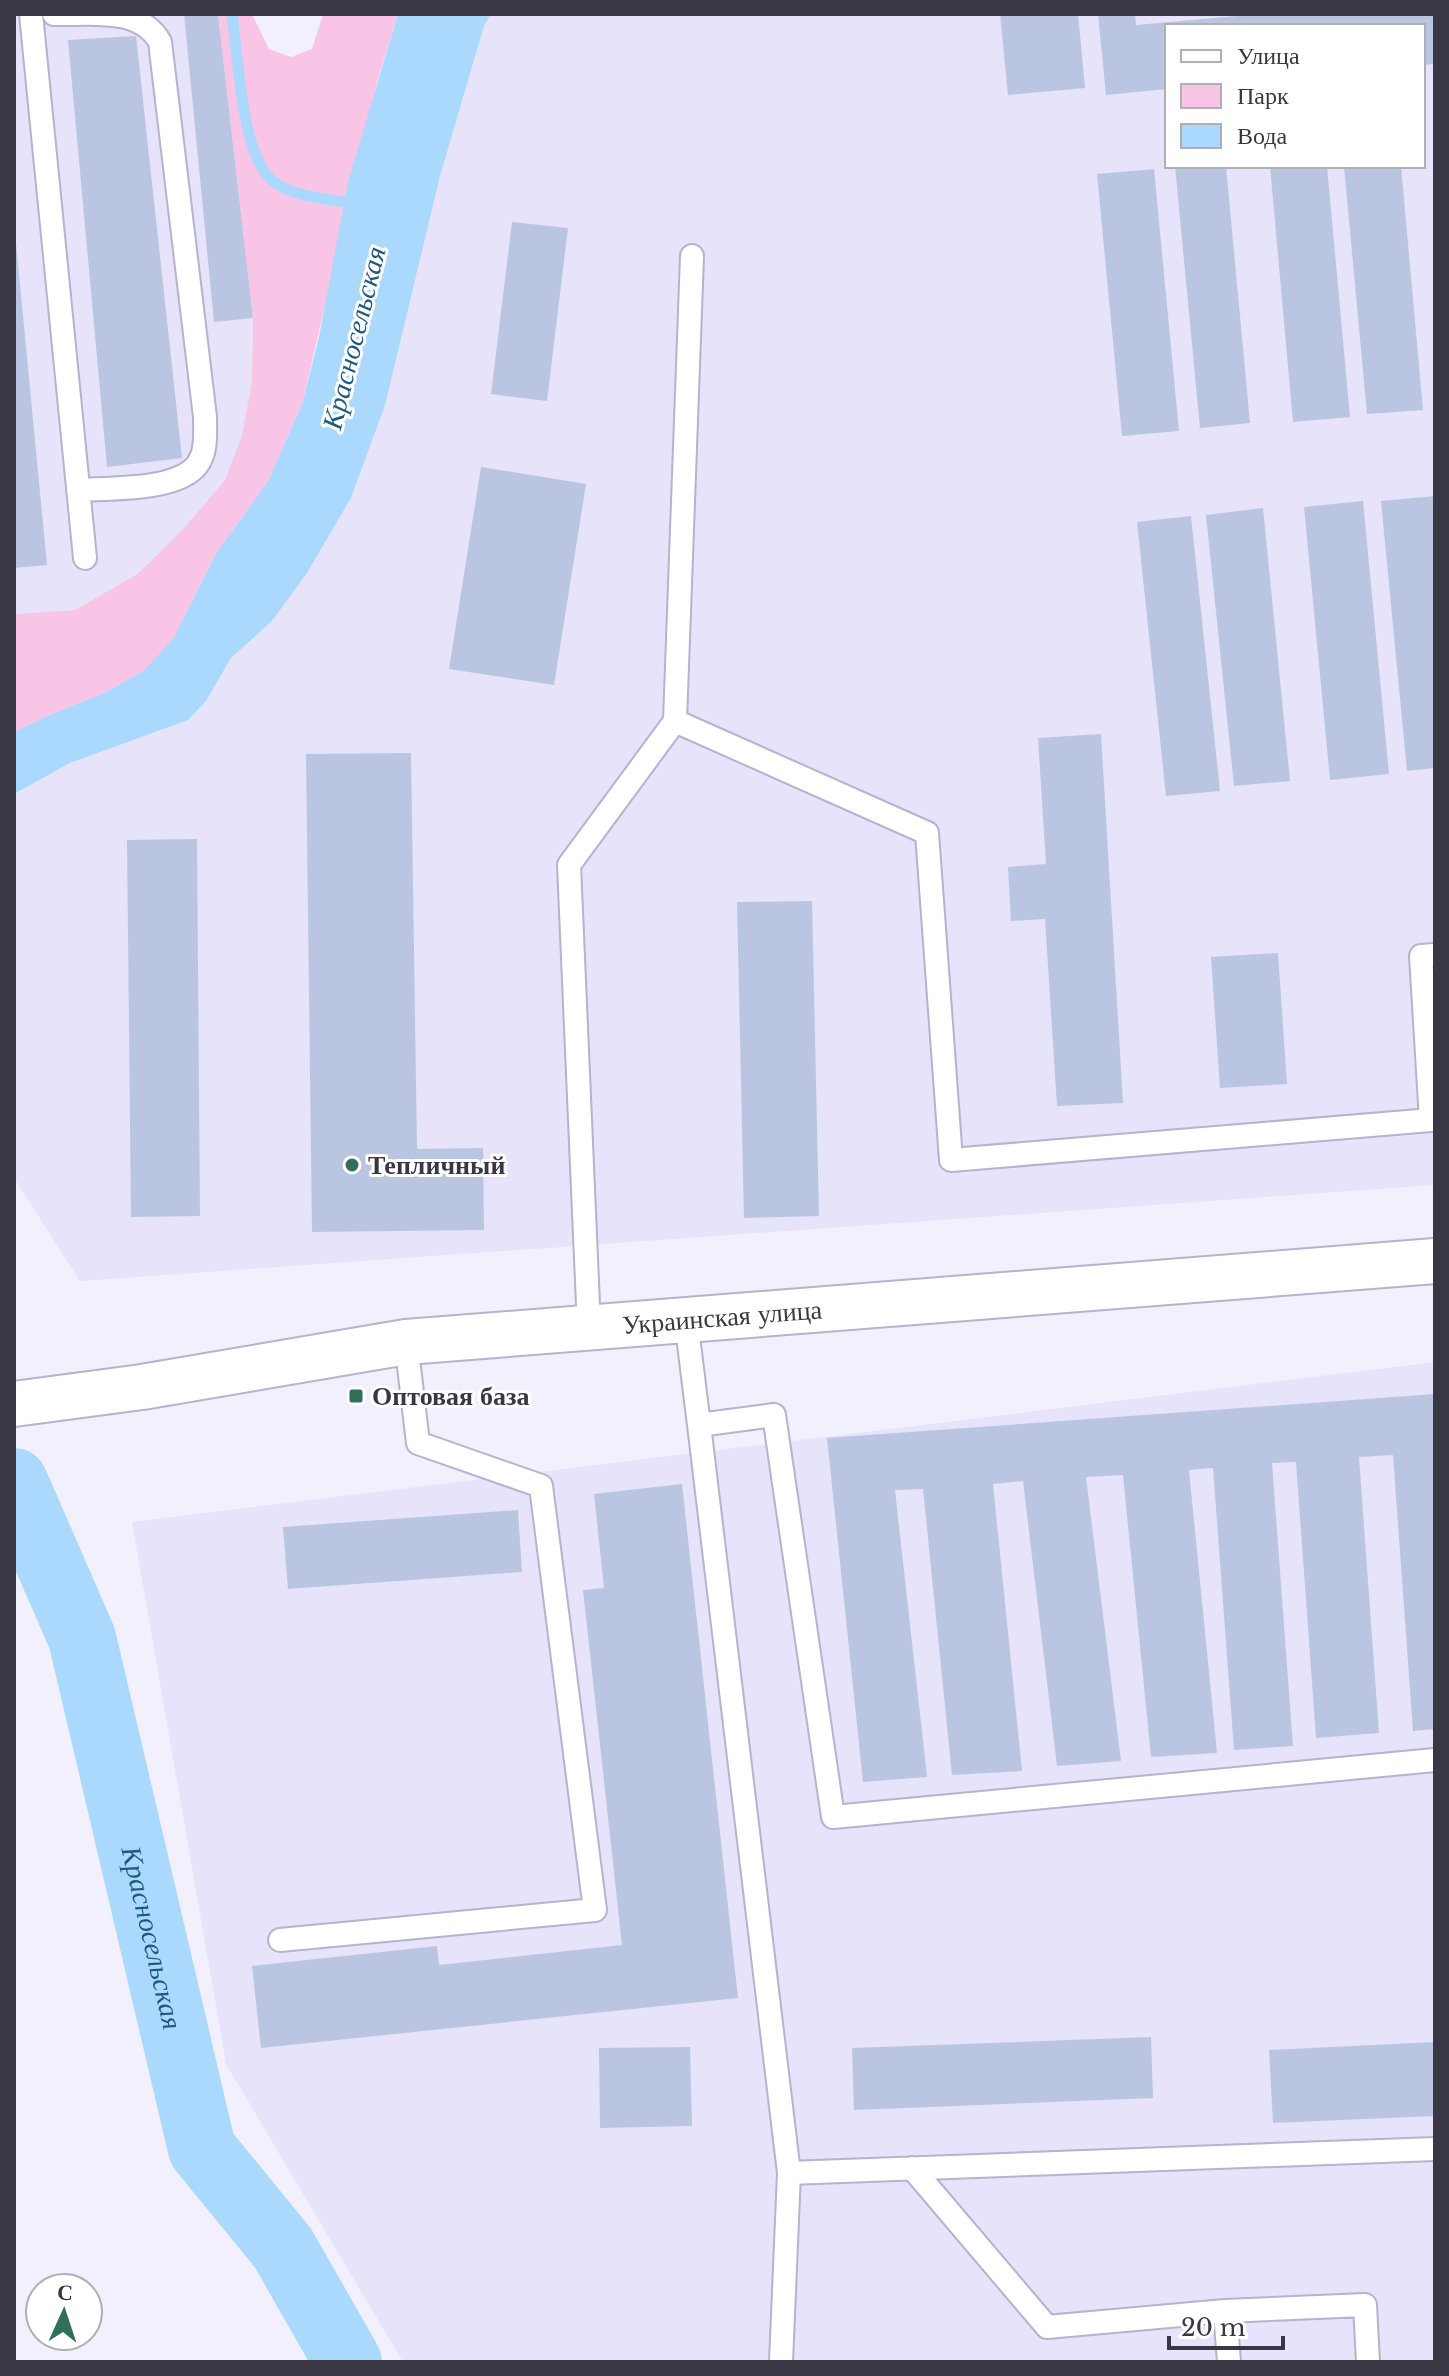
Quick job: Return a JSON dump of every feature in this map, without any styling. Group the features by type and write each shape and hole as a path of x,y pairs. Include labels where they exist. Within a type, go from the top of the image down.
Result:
{"main road":[{"name":"Украинская улица","path":"14,1404 142,1387 406,1342 1435,1261"}],"lane":[{"path":"31,14 85,558"},
{"path":"54,14 123,16 142,21 153,30 160,42 205,417 205,445 199,464 186,476 166,483 78,490"},
{"path":"589,1328 569,865 675,721 692,256"},
{"path":"675,721 927,833 951,1160 1431,1120 1421,956 1435,955"},
{"path":"686,1320 789,2173 781,2362"},
{"path":"280,1940 595,1910 541,1486 418,1443 406,1342"},
{"path":"699,1425 774,1415 833,1817 1435,1760"},
{"path":"789,2173 1435,2149"},
{"path":"912,2168 1047,2327 1225,2311 1365,2305 1368,2362"},
{"path":"1225,2311 1229,2362"}],"shaded area":[{"path":"14,14 218,14 253,318 252,381 242,435 225,480 184,528 136,574 75,610 14,614"},
{"path":"491,14 1435,14 1435,1185 80,1281 14,1178 14,794 70,763 188,720 206,701 231,658 272,621 307,573 351,498 484,26"},
{"path":"1435,1362 1435,2362 403,2362 226,2064 132,1522"}],"green space":[{"path":"218,14 252,14 269,49 291,57 312,49 323,14 398,14 378,79 302,404 268,481 217,552 173,640 143,671 106,692 14,732 14,614 75,610 137,574 184,528 225,480 242,435 252,381 253,318"}],"water":[{"path":"398,14 491,14 484,26 440,176 385,405 351,498 307,573 272,621 231,658 206,701 188,720 70,763 14,794 14,732 106,692 143,671 173,639 217,552 268,481 302,404 319,337 348,182"}],"building":[{"path":"184,14 218,14 253,318 214,322"},
{"path":"1000,14 1078,14 1085,88 1008,95"},
{"path":"1098,14 1135,14 1136,25 1259,14 1435,14 1435,64 1425,65 1425,24 1165,24 1165,89 1106,95"},
{"path":"136,36 182,458 107,467 68,40"},
{"path":"1175,168 1226,168 1250,423 1200,428"},
{"path":"1270,168 1327,168 1350,417 1293,422"},
{"path":"1344,168 1401,168 1423,410 1367,414"},
{"path":"1154,169 1179,431 1122,436 1097,174"},
{"path":"512,222 568,228 547,401 491,394"},
{"path":"14,243 47,565 14,568"},
{"path":"481,467 586,484 554,685 449,669"},
{"path":"1435,496 1435,768 1407,771 1381,501"},
{"path":"1363,501 1389,774 1330,780 1304,507"},
{"path":"1263,508 1290,781 1234,786 1206,515"},
{"path":"1191,516 1220,791 1166,796 1137,522"},
{"path":"1101,734 1123,1103 1057,1106 1045,919 1011,921 1008,867 1046,864 1038,738"},
{"path":"411,753 417,1149 483,1148 484,1230 312,1232 306,754"},
{"path":"197,839 200,1216 131,1217 127,840"},
{"path":"812,901 819,1216 744,1218 737,902"},
{"path":"1278,953 1287,1084 1220,1088 1211,957"},
{"path":"1435,1394 1435,1729 1413,1731 1393,1455 1359,1457 1379,1733 1316,1738 1296,1462 1272,1463 1293,1746 1234,1750 1213,1468 1189,1470 1217,1753 1151,1757 1123,1475 1086,1477 1121,1761 1057,1766 1023,1481 993,1484 1022,1771 952,1775 923,1489 895,1490 927,1777 863,1782 827,1438"},
{"path":"682,1484 738,1998 261,2048 252,1966 437,1946 439,1965 622,1945 583,1590 604,1588 594,1494"},
{"path":"518,1510 522,1572 288,1589 283,1527"},
{"path":"1151,2037 1153,2098 854,2110 852,2048"},
{"path":"1435,2042 1435,2116 1273,2123 1269,2050"},
{"path":"690,2047 692,2126 600,2128 599,2048"}],"waterway":[{"path":"232,14 243,104 254,150 262,168 273,181 291,191 357,204"},
{"name":"Красносельская","path":"14,1482 82,1638 202,2149 283,2248 348,2362"}],"place":[{"name":"Тепличный","path":"352,1165"},
{"name":"Оптовая база","path":"356,1396"}]}
